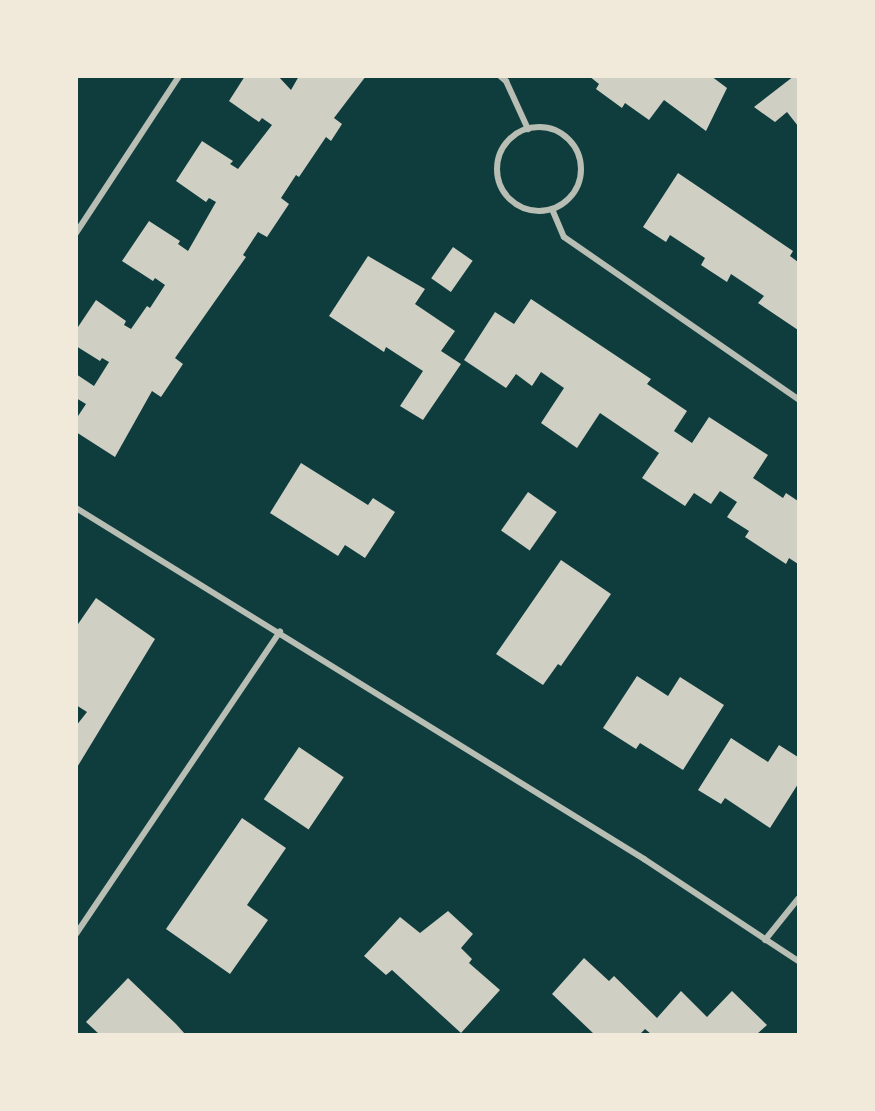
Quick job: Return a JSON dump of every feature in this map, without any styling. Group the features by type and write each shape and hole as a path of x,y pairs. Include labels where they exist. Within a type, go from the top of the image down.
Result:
{"street":[{"path":"76,233 179,76"},
{"path":"500,76 528,129"},
{"path":"528,129 556,131 577,150 580,164 574,192 552,209 539,211 519,206 504,193 499,180 499,154 516,134 528,129"},
{"path":"552,209 564,237 798,399"},
{"path":"76,508 280,631 644,858 798,961"},
{"path":"76,934 280,631"},
{"path":"765,940 798,898"}],"building":[{"path":"245,76 278,76 291,90 299,76 366,76 334,118 342,124 331,141 326,137 299,177 296,175 281,198 289,204 267,237 258,232 243,255 246,257 175,358 183,364 161,397 152,391 115,457 76,432 76,419 86,404 76,398 76,374 94,386 109,362 102,358 100,361 76,346 76,330 96,300 126,321 124,325 131,329 147,306 150,308 165,285 155,278 153,281 122,261 149,221 180,241 178,244 188,251 216,202 209,198 206,202 176,181 202,141 233,161 230,164 238,169 272,125 262,118 259,122 229,101"},
{"path":"589,76 711,76 727,88 706,131 664,100 649,120 625,103 622,108 596,89 599,84"},
{"path":"794,76 798,76 798,126 787,112 775,122 754,107"},
{"path":"678,173 793,251 790,256 798,262 798,330 758,303 764,296 731,274 727,282 701,265 705,258 670,235 666,242 643,227"},
{"path":"453,247 473,261 451,292 431,278"},
{"path":"368,256 425,289 415,304 455,331 441,351 461,364 423,420 400,406 423,371 386,347 384,352 329,316"},
{"path":"531,299 651,379 647,384 687,411 674,431 692,443 709,417 768,455 753,478 783,498 786,493 798,501 798,564 789,558 786,564 745,537 749,531 727,517 737,502 720,491 711,504 694,493 685,506 642,478 659,453 600,413 577,448 541,423 564,388 541,372 532,386 516,374 506,388 464,360 495,312 514,324"},
{"path":"301,463 368,505 373,498 395,512 365,558 345,545 338,556 270,513"},
{"path":"528,492 557,512 530,551 501,531"},
{"path":"561,560 611,594 561,666 558,664 543,685 496,654"},
{"path":"96,598 155,639 76,769 76,726 87,712 76,705 76,627"},
{"path":"637,676 668,696 680,677 724,705 683,770 640,743 636,749 603,728"},
{"path":"731,738 768,762 779,745 798,757 798,784 770,828 725,798 721,804 698,790"},
{"path":"299,747 344,777 309,829 264,799"},
{"path":"242,818 286,848 247,905 268,920 230,974 166,929"},
{"path":"448,911 473,934 461,948 472,959 469,963 500,990 461,1033 392,970 386,975 364,956 400,917 420,933"},
{"path":"584,958 609,981 614,976 657,1018 681,991 707,1017 732,991 767,1025 757,1034 651,1034 645,1029 640,1034 594,1034 552,994"},
{"path":"128,978 185,1034 99,1034 86,1022"}]}
